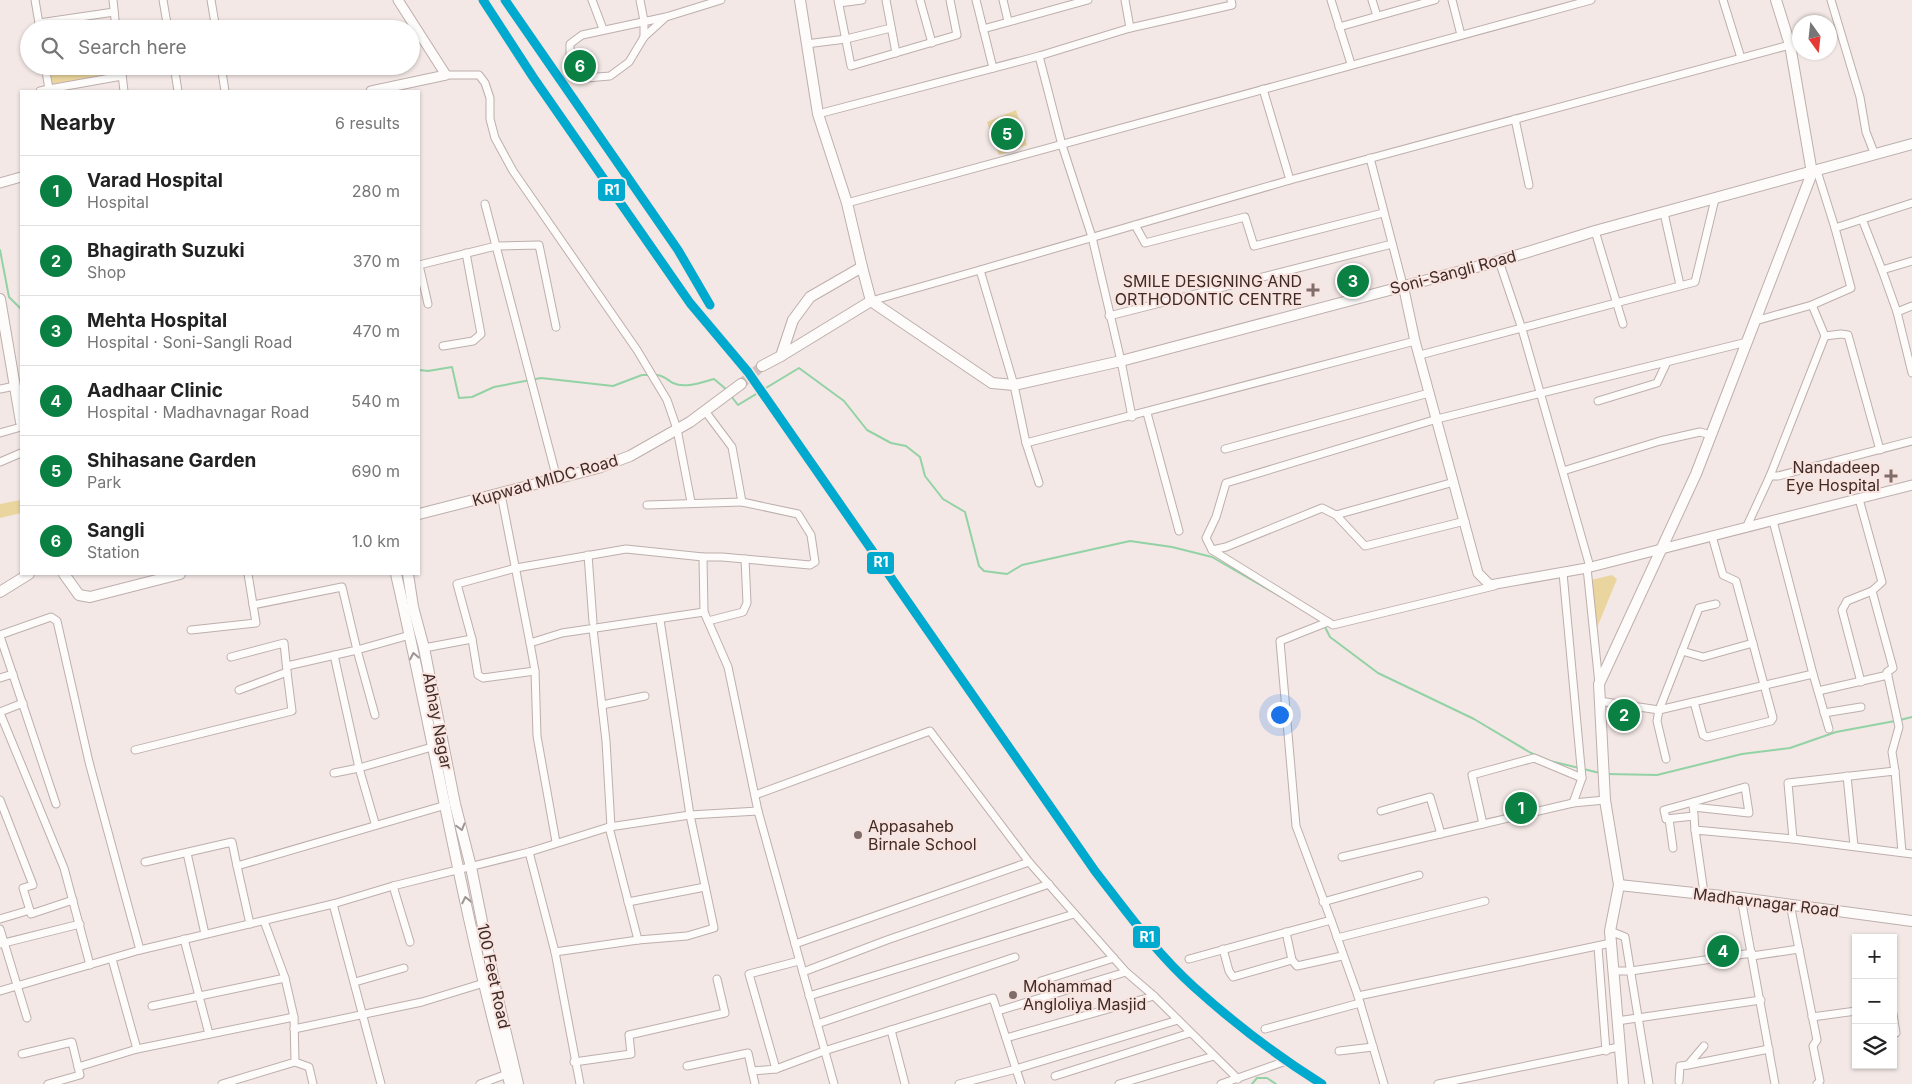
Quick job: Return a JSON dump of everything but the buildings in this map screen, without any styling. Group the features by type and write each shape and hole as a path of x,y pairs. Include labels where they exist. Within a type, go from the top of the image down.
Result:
{"main road":[{"path":"762,366 871,301 847,203 818,114 800,0"},
{"path":"1623,1084 1610,931 1620,885 1605,800 1599,684 1663,548 1711,435 1815,172 1790,45 1776,0"},
{"name":"Soni-Sangli Road","path":"871,301 992,382 1014,386 1121,361 1403,285 1499,262 1595,231 1912,144"},
{"path":"781,356 794,320 810,297 862,267"},
{"path":"0,299 2,324 20,416"},
{"name":"Kupwad MIDC Road","path":"420,514 557,479 630,456 705,411 741,384"},
{"path":"0,592 27,575"},
{"path":"65,575 78,595 90,597 176,575"},
{"path":"396,575 484,983 508,1079"},
{"name":"Abhay Nagar","path":"408,575 413,607 424,648 455,804 472,867"},
{"name":"100 Feet Road","path":"472,867 496,991 518,1084"},
{"name":"Madhavnagar Road","path":"1620,885 1704,893 1912,921"}],"street":[{"path":"35,0 38,20"},
{"path":"113,0 115,20"},
{"path":"163,0 166,20"},
{"path":"211,0 214,20"},
{"path":"398,0 411,20"},
{"path":"592,0 603,30"},
{"path":"640,0 644,21 644,37"},
{"path":"666,17 644,37 629,62 610,76 586,78 570,59 570,44 582,35 666,17 721,0"},
{"path":"862,0 838,2 851,66 958,35 950,0"},
{"path":"886,0 896,53"},
{"path":"920,0 932,43"},
{"path":"976,0 993,68"},
{"path":"1003,0 1008,21"},
{"path":"983,28 1088,0"},
{"path":"1124,0 1130,28"},
{"path":"818,114 1039,56 1130,28 1232,5 1231,0"},
{"path":"1331,0 1351,64"},
{"path":"1372,0 1377,16"},
{"path":"1340,27 1435,0"},
{"path":"1452,0 1461,34"},
{"path":"847,203 1591,0"},
{"path":"1723,0 1741,58"},
{"path":"1831,0 1860,97 1866,132 1875,155"},
{"path":"71,20 114,12"},
{"path":"806,44 846,39 891,28"},
{"path":"420,34 446,75"},
{"path":"871,301 1290,180 1790,45"},
{"path":"1039,56 1062,145 1092,237 1132,417"},
{"path":"47,75 49,89"},
{"path":"175,75 178,90"},
{"path":"222,75 225,90"},
{"path":"376,90 446,75 479,75 485,83 490,98 490,119 495,138 512,171 637,350 668,400 677,429 691,502"},
{"path":"44,90 122,76 124,90"},
{"path":"1263,89 1290,180"},
{"path":"1516,119 1529,185"},
{"path":"1370,158 1403,285 1415,341 1478,573 1486,583 1495,586"},
{"path":"1755,321 1812,305 1851,288 1835,228 1815,172"},
{"path":"0,183 20,178"},
{"path":"1420,355 1695,282 1715,199"},
{"path":"1835,228 1912,203"},
{"path":"485,204 557,479"},
{"path":"1664,212 1680,285"},
{"path":"1135,225 1145,243 1245,217 1254,246 1383,213"},
{"path":"1862,219 1897,312 1912,373"},
{"path":"1595,231 1618,302 1623,324"},
{"path":"1110,316 1392,244"},
{"path":"420,265 496,246 539,245 556,327"},
{"path":"443,346 473,341 481,334 466,253"},
{"path":"1882,270 1912,261"},
{"path":"1499,262 1522,329 1589,568 1599,684"},
{"path":"420,269 428,304"},
{"path":"980,270 1014,386 1026,443 1040,483"},
{"path":"1746,528 1770,476 1826,336 1812,305"},
{"path":"1897,312 1912,306"},
{"path":"1826,336 1848,335 1880,450"},
{"path":"1026,443 1132,417 1245,385 1415,341"},
{"path":"1747,342 1437,419 1226,483 1216,517 1206,538 1212,550 1333,625 1495,586 1589,568 1912,485"},
{"path":"1598,401 1657,383 1666,362"},
{"path":"0,389 15,386"},
{"path":"1226,449 1429,393"},
{"path":"705,411 732,446 742,502"},
{"path":"1147,413 1178,531"},
{"path":"0,433 20,427"},
{"path":"1563,471 1700,432 1711,435"},
{"path":"1770,476 1778,476 1912,441"},
{"path":"0,462 20,452"},
{"path":"1336,515 1454,482"},
{"path":"501,494 535,671 537,736 556,842"},
{"path":"1859,499 1882,582 1872,591 1847,601 1842,610 1860,682"},
{"path":"535,671 480,678 478,676 472,639 457,584 516,568 626,549 810,565 814,562 816,556 811,535 798,514 742,502 691,502 647,505"},
{"path":"1212,550 1226,547 1322,508 1336,515 1365,546 1465,521"},
{"path":"1773,521 1829,729"},
{"path":"1694,702 1704,735 1711,736 1771,721 1773,718 1736,581 1723,575 1712,536"},
{"path":"588,555 593,626 608,770 610,827 638,940"},
{"path":"703,557 704,612 728,667 758,812 834,1084"},
{"path":"708,621 742,612 747,603 746,559"},
{"path":"1563,574 1582,778 1572,803"},
{"path":"191,630 256,623 248,575"},
{"path":"253,605 342,587 375,715"},
{"path":"1872,591 1893,668 1887,672 1899,727 1892,752 1902,852"},
{"path":"1666,759 1657,721 1659,710 1699,608 1716,604"},
{"path":"530,643 593,626 660,620 704,612"},
{"path":"56,804 0,635 51,618 57,621 89,762 140,950"},
{"path":"555,952 638,940 687,936 714,928 690,815 660,620"},
{"path":"1328,622 1280,641 1296,826 1359,1000 1384,1084"},
{"path":"238,690 287,669 410,634"},
{"path":"424,648 472,639"},
{"path":"135,750 292,711 284,642 231,657"},
{"path":"1682,651 1703,657 1752,643"},
{"path":"334,655 359,768 375,823"},
{"path":"0,678 13,674"},
{"path":"1599,700 1659,710 1814,674"},
{"path":"1818,691 1888,675"},
{"path":"602,705 644,696"},
{"path":"23,703 0,712 64,868 90,965"},
{"path":"1824,713 1861,707"},
{"path":"755,795 930,732 1029,862 1074,914 1126,972 1154,996 1238,1079"},
{"path":"334,773 359,768 432,747"},
{"path":"1483,824 1472,775 1534,758 1582,778"},
{"path":"1793,839 1788,783 1895,771"},
{"path":"1847,776 1854,846"},
{"path":"1673,848 1669,819 1666,819 1664,810 1693,805 1745,787 1749,813 1693,805"},
{"path":"1381,811 1430,797 1441,834"},
{"path":"0,800 33,885 23,888 31,914 74,900"},
{"path":"1342,857 1572,803 1605,800"},
{"path":"237,866 446,805"},
{"path":"1693,805 1704,893"},
{"path":"0,991 140,950 333,904 393,886 529,852 556,842 610,827 690,815 758,812"},
{"path":"1669,819 1694,816"},
{"path":"1695,830 1793,839 1912,854"},
{"path":"145,862 232,842 250,924"},
{"path":"529,852 555,952 574,1062 580,1084"},
{"path":"187,853 204,934"},
{"path":"795,944 1029,862"},
{"path":"1323,902 1419,875"},
{"path":"803,972 887,940 1050,884"},
{"path":"393,886 410,942"},
{"path":"628,902 705,887"},
{"path":"1741,898 1775,1084"},
{"path":"1337,938 1485,901"},
{"path":"333,904 381,1084"},
{"path":"1790,904 1816,1040 1813,1046 1820,1080 1817,1084"},
{"path":"0,919 30,910"},
{"path":"809,996 1074,914"},
{"path":"1188,959 1330,920"},
{"path":"264,921 285,978 294,1017 295,1062"},
{"path":"2,944 80,924"},
{"path":"0,929 2,944 28,1018"},
{"path":"1610,931 1625,938 1649,1084"},
{"path":"1286,932 1292,960 1297,966 1342,956"},
{"path":"184,940 209,1034"},
{"path":"1265,1029 1359,1000 1611,943"},
{"path":"1598,947 1606,1051"},
{"path":"1223,949 1229,971 1233,977 1292,960"},
{"path":"1613,971 1631,971 1798,949"},
{"path":"817,1024 1015,957"},
{"path":"1041,981 1114,958"},
{"path":"112,959 137,1049"},
{"path":"776,1069 749,974 800,961"},
{"path":"355,982 404,968"},
{"path":"998,1011 1126,972"},
{"path":"152,1006 285,978"},
{"path":"574,1062 631,1054 629,1035 725,1013 717,979"},
{"path":"294,1029 422,1002 484,983"},
{"path":"1006,1038 1154,996"},
{"path":"752,1071 776,1069 824,1051 993,998 1021,1084"},
{"path":"1617,1022 1761,1000"},
{"path":"1812,1017 1852,1012"},
{"path":"78,1067 137,1049 294,1017"},
{"path":"959,1084 1016,1069 1178,1020"},
{"path":"891,1030 905,1084"},
{"path":"1055,1076 1190,1033"},
{"path":"22,1054 72,1042 80,1075 48,1084"},
{"path":"1688,1065 1704,1046"},
{"path":"1339,1051 1372,1047"},
{"path":"1438,1084 1619,1047"},
{"path":"1680,1081 1680,1066 1769,1049"},
{"path":"687,1066 748,1053 755,1084"},
{"path":"1120,1084 1214,1056"},
{"path":"1221,1084 1286,1061"},
{"path":"222,1084 295,1062 309,1067 313,1084"},
{"path":"480,1084 508,1079"}],"shaded area":[{"path":"50,75 105,75 52,84"},
{"path":"1016,110 1027,145 999,155 987,122"},
{"path":"20,500 20,513 0,518 0,504"},
{"path":"1612,575 1617,579 1594,635 1591,580"}],"waterway":[{"path":"0,250 9,297 20,308"},
{"path":"420,370 428,371 452,367 459,398 472,397 494,387 541,378 613,386 642,375 650,375"},
{"path":"731,396 738,405 799,368 844,401 867,430 891,443 906,446 920,457 925,476 943,499 965,512 979,566 984,571 1007,574 1022,565 1130,541 1172,547 1212,557 1292,603"},
{"path":"655,375 660,375 678,385 694,384 714,379 727,390"},
{"path":"1324,625 1330,637 1378,673 1474,719 1531,753 1550,761 1600,773"},
{"path":"1900,720 1912,717"},
{"path":"1607,774 1657,775 1742,754 1790,748 1836,732 1895,721"},
{"path":"1252,1084 1257,1078 1267,1078 1276,1084"}],"tunnel":[{"path":"741,384 762,366"}],"transit line":[{"name":"R1","path":"483,0 533,77 690,303 748,372 1095,871 1118,901 1154,946 1194,987 1256,1038 1322,1084"},
{"name":"R1","path":"505,0 678,250 710,305"}],"place":[{"name":"Sangli","path":"580,66"},
{"name":"Shihasane Garden","path":"1007,134"},
{"name":"Mehta Hospital","path":"1353,281"},
{"name":"SMILE DESIGNING AND ORTHODONTIC CENTRE","path":"1313,290"},
{"name":"Nandadeep Eye Hospital","path":"1891,476"},
{"name":"Bhagirath Suzuki","path":"1624,715"},
{"name":"Varad Hospital","path":"1521,808"},
{"name":"Appasaheb Birnale School","path":"858,835"},
{"name":"Aadhaar Clinic","path":"1723,951"},
{"name":"Mohammad Angloliya Masjid","path":"1013,995"}]}
